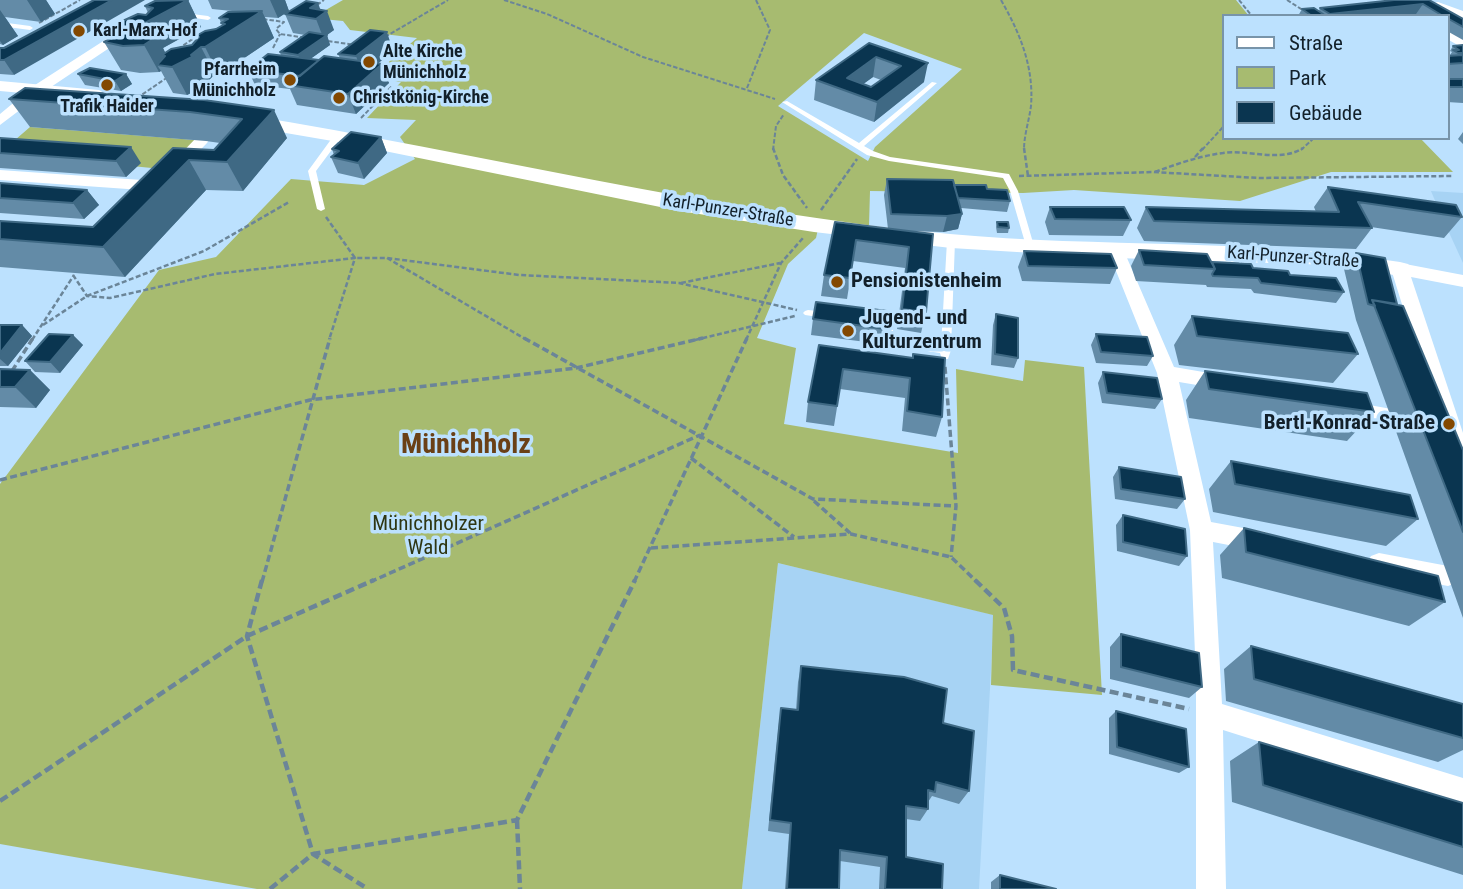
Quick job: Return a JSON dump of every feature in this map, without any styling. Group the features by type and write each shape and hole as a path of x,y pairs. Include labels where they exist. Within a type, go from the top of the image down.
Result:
{"street":[{"path":"0,121 40,88 175,0"},
{"path":"1438,5 1463,15"},
{"path":"0,86 40,88 132,101"},
{"name":"Karl-Punzer-Straße","path":"225,117 347,135 680,205 814,225 951,241 1115,251 1278,251 1463,281"},
{"path":"0,175 151,192 202,140"},
{"path":"1115,251 1167,373 1201,530 1210,713 1211,889"},
{"path":"1400,269 1463,465"},
{"path":"1167,373 1244,385"},
{"path":"1325,405 1390,415"},
{"path":"1422,421 1449,424"},
{"path":"1201,530 1284,545"},
{"path":"1352,558 1448,576"},
{"path":"1210,713 1463,792"}],"lane":[{"path":"156,12 208,18"},
{"path":"0,24 30,28"},
{"path":"862,149 934,83"},
{"path":"785,102 862,149 889,159 1006,176 1014,191 1030,246"},
{"path":"321,209 312,171 347,135"},
{"path":"945,367 951,241"},
{"path":"808,313 833,316"},
{"path":"859,319 888,323 891,343 946,350"}],"path":[{"path":"30,28 80,0"},
{"path":"314,7 324,0"},
{"path":"379,40 449,0"},
{"path":"505,0 547,14 643,57 785,102"},
{"path":"747,88 770,30 756,0"},
{"path":"1001,0 1028,51 1031,101 1021,155 1028,176"},
{"path":"1239,0 1250,14"},
{"path":"1287,0 1309,14"},
{"path":"262,19 285,22 276,29 280,34 308,38"},
{"path":"172,52 206,30"},
{"path":"274,48 280,34"},
{"path":"320,40 356,45"},
{"path":"132,101 176,72"},
{"path":"361,118 392,86"},
{"path":"795,109 782,115 773,127 771,147 785,178 814,217 862,149"},
{"path":"1194,158 1222,128"},
{"path":"1153,172 1194,158 1226,152 1289,155 1301,150 1312,140"},
{"path":"1006,176 1153,172 1273,178 1452,176"},
{"path":"43,325 87,296 204,251 289,202"},
{"path":"321,209 355,258"},
{"path":"520,889 517,820 651,548 781,263 814,225"},
{"path":"355,258 310,400 247,636 313,854 368,889"},
{"path":"87,296 110,298 215,274 355,258 387,258 519,275 679,283 765,300 808,313"},
{"path":"387,258 576,368 813,499 851,534"},
{"path":"679,283 781,263"},
{"path":"10,373 74,274 87,296"},
{"path":"0,480 310,400 576,368 808,313"},
{"path":"945,367 956,506 951,557"},
{"path":"0,801 247,636 701,435"},
{"path":"691,458 795,538"},
{"path":"813,499 956,506"},
{"path":"651,548 851,534 951,557 1004,608 1012,636 1013,670 1210,713"},
{"path":"270,889 313,854 517,820"}],"shaded area":[{"path":"1431,191 1463,193 1463,263 1441,215"},
{"path":"778,563 994,615 979,889 742,889"}],"green space":[{"name":"Münichholzer Wald","path":"343,0 1236,0 1247,14 1222,14 1222,140 1422,140 1453,172 1331,172 1240,201 1074,190 1023,193 870,191 869,226 820,220 816,238 788,264 757,338 796,348 784,424 958,453 956,369 1023,381 1025,360 1084,367 1102,695 991,685 993,615 778,563 742,889 257,889 0,844 0,484 159,270 216,257 291,179 364,185 415,159 400,137 416,120 367,118 401,82 371,77 417,38 350,30 343,21 312,18","holes":["864,33 962,69 875,147 868,161 778,106"]},
{"path":"30,127 195,140 172,170 0,153"}],"building":[{"path":"94,0 112,0 0,60 0,48"},
{"path":"188,0 143,24 150,25 145,28 132,30 156,37 144,45 123,46 104,42 121,33 110,30 120,24 116,24 138,14 146,15 153,8 145,6 155,1"},
{"path":"1394,0 1429,0 1463,19 1463,27 1449,19 1449,14 1440,14 1423,4 1330,14 1320,8"},
{"path":"306,1 318,3 310,8 327,11 316,19 285,14"},
{"path":"1314,8 1323,14 1309,14 1302,9"},
{"path":"262,11 201,47 191,55 194,56 172,67 157,65 165,56 162,55 171,49 192,45 199,37 196,36 225,24 221,23 228,19 219,18 228,12"},
{"path":"370,30 387,32 356,56 338,54"},
{"path":"309,32 327,35 298,55 280,52"},
{"path":"869,43 928,63 877,102 816,80","holes":["876,57 901,66 871,87 847,78"]},
{"path":"1463,45 1463,53 1453,50 1459,50 1453,46"},
{"path":"268,54 319,60 300,76 248,70"},
{"path":"1463,55 1463,63 1449,64 1449,56"},
{"path":"324,56 382,64 348,94 288,85"},
{"path":"90,68 126,74 115,81 78,74"},
{"path":"1449,79 1463,79 1463,87 1449,87"},
{"path":"25,88 204,100 274,110 227,162 189,160 103,247 0,239 0,221 93,227 173,148 214,150 242,119 190,112 9,99"},
{"path":"351,132 381,137 358,163 331,157 339,151 332,149"},
{"path":"0,138 131,147 116,161 0,153"},
{"path":"887,179 953,180 962,214 891,214"},
{"path":"0,183 87,190 73,203 0,198"},
{"path":"954,185 986,185 987,189 1007,190 1010,201 958,198"},
{"path":"1328,187 1456,205 1462,217 1358,202 1372,228 1154,221 1146,207 1339,212"},
{"path":"1050,207 1124,207 1131,220 1055,219"},
{"path":"835,222 933,234 926,312 902,309 909,247 856,240 850,278 824,275"},
{"path":"997,222 1008,222 1009,228 998,227"},
{"path":"1139,250 1207,254 1215,269 1144,265"},
{"path":"1024,251 1111,254 1117,268 1028,266"},
{"path":"1356,253 1385,258 1397,304 1372,300 1375,306 1368,304"},
{"path":"1212,262 1251,264 1253,268 1288,271 1290,275 1336,278 1344,292 1261,283 1258,278 1213,276 1215,269"},
{"path":"1372,300 1403,306 1463,450 1463,532"},
{"path":"816,302 887,311 885,329 813,319"},
{"path":"996,314 1018,318 1018,358 995,354"},
{"path":"1192,316 1348,333 1358,354 1197,336"},
{"path":"0,325 22,325 0,353"},
{"path":"49,334 73,335 50,362 25,361"},
{"path":"1096,334 1147,337 1153,356 1101,352"},
{"path":"819,345 913,358 913,354 945,358 942,417 907,411 910,378 843,369 837,406 808,402"},
{"path":"0,369 30,370 15,387 0,387"},
{"path":"1205,371 1367,393 1374,412 1209,389"},
{"path":"1103,372 1157,378 1162,399 1107,393"},
{"path":"1231,461 1410,495 1418,519 1235,484"},
{"path":"1119,467 1181,477 1185,499 1121,489"},
{"path":"1123,515 1185,529 1187,556 1123,542"},
{"path":"1244,528 1438,576 1445,602 1246,552"},
{"path":"1121,634 1199,653 1202,687 1121,667"},
{"path":"1251,646 1463,704 1463,738 1254,679"},
{"path":"801,666 904,677 947,689 943,723 974,731 969,791 936,782 935,792 928,790 928,809 906,806 906,857 943,864 942,889 885,889 887,857 840,850 839,889 787,889 791,823 770,820 781,708 798,710"},
{"path":"1116,711 1186,729 1189,767 1117,747"},
{"path":"1259,742 1463,803 1463,847 1263,785"},
{"path":"1000,875 1056,889 1000,889"}],"place":[{"name":"Karl-Marx-Hof","path":"79,31"},
{"name":"Alte Kirche Münichholz","path":"369,62"},
{"name":"Pfarrheim Münichholz","path":"290,80"},
{"name":"Trafik Haider","path":"107,85"},
{"name":"Christkönig-Kirche","path":"339,98"},
{"name":"Pensionistenheim","path":"837,282"},
{"name":"Jugend- und Kulturzentrum","path":"848,331"},
{"name":"Bertl-Konrad-Straße","path":"1449,424"}],"district":[{"name":"Münichholz","path":"466,446"}]}
